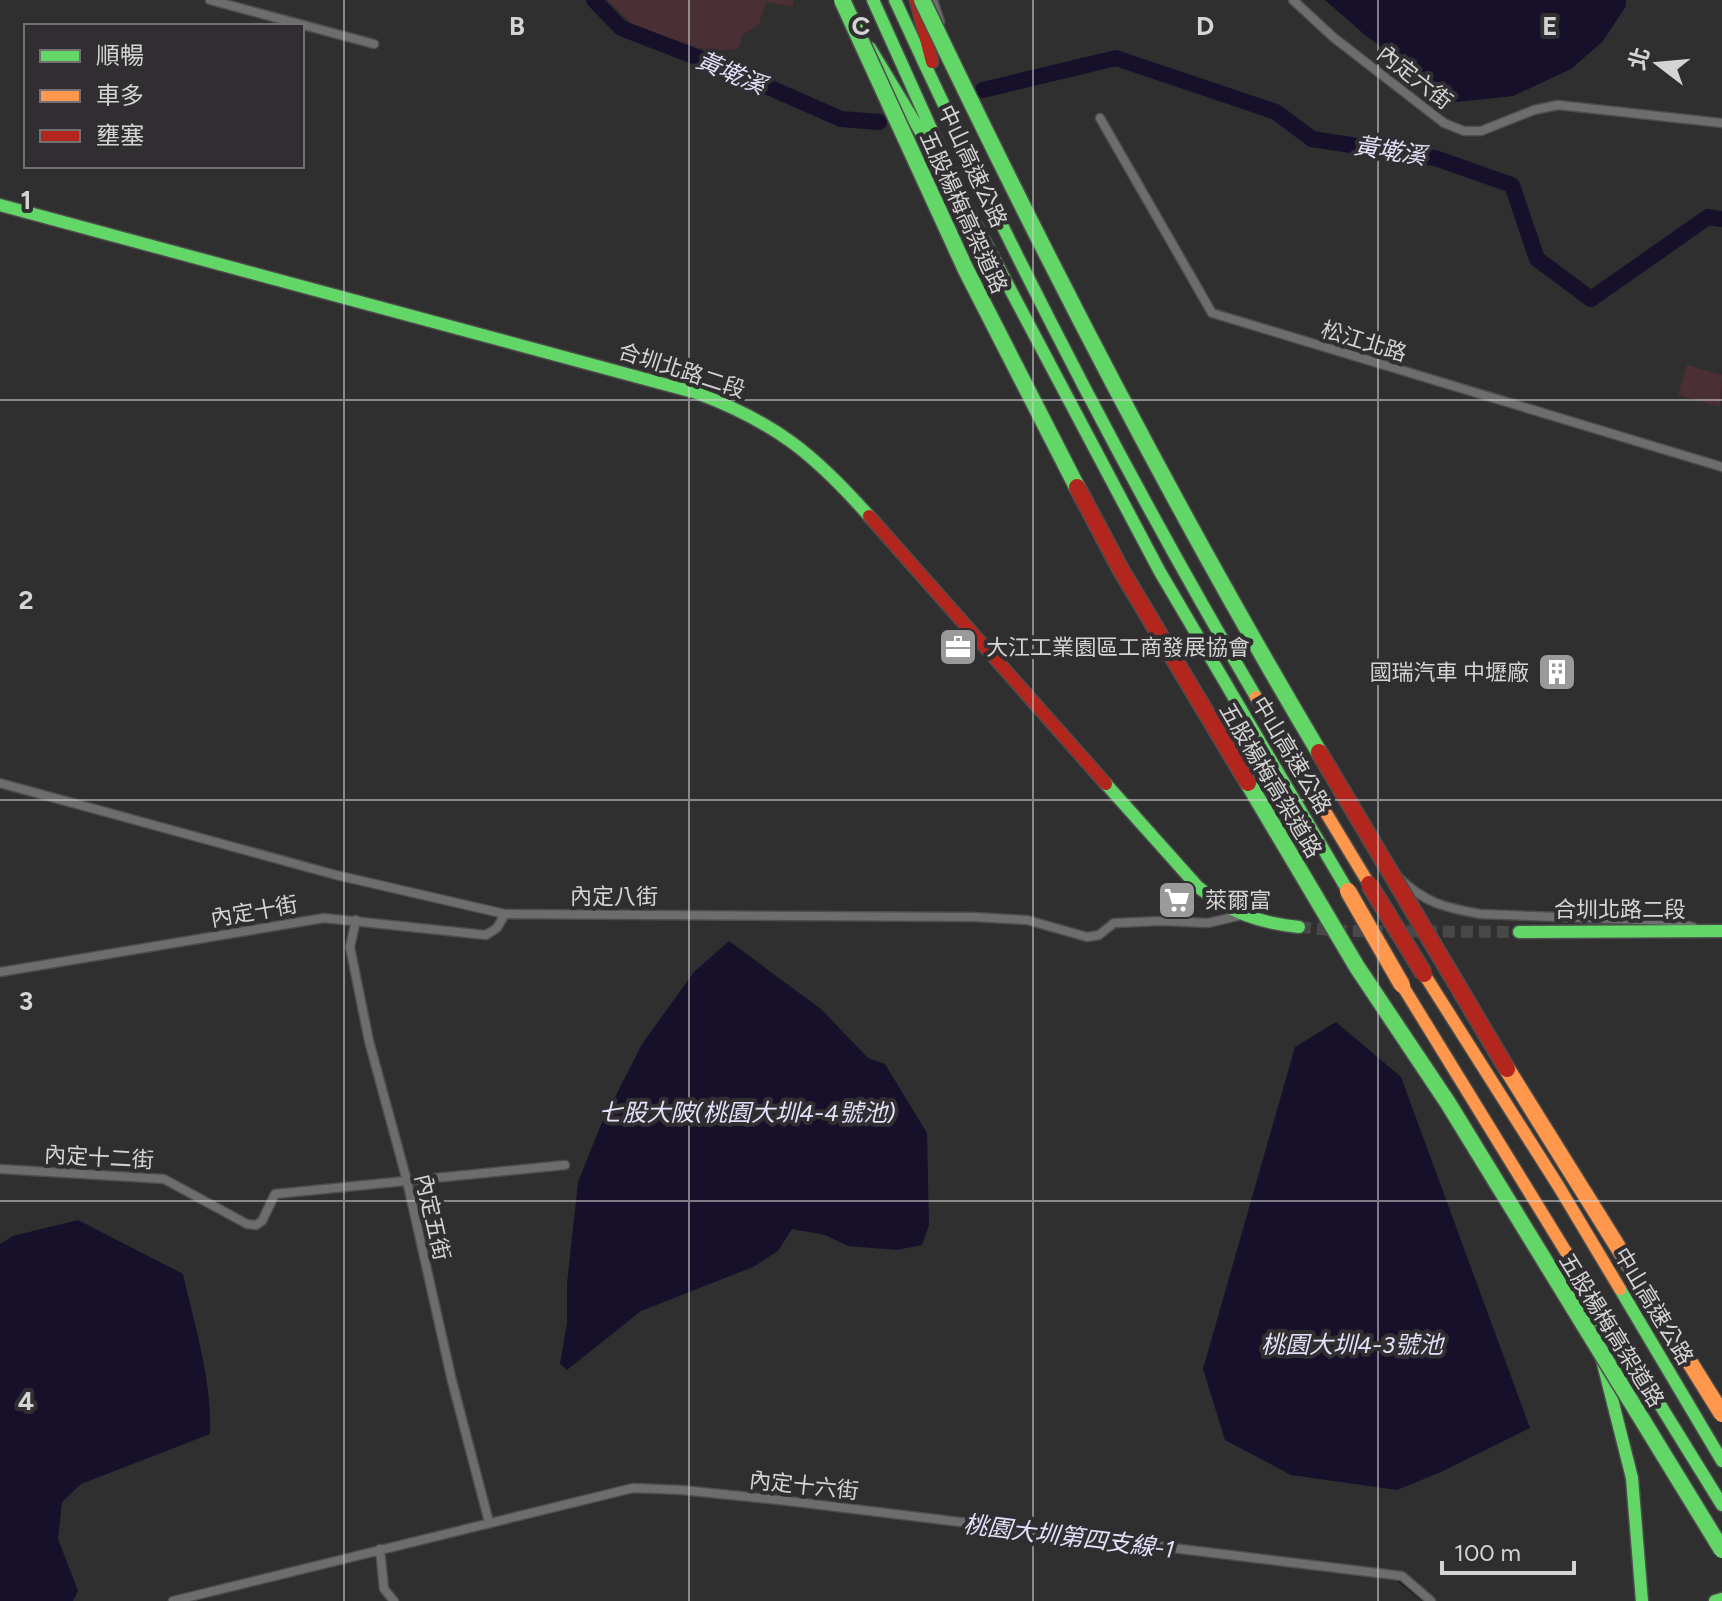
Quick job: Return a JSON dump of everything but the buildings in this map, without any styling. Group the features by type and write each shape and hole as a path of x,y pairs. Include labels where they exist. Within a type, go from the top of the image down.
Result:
{"main road":[{"path":"840,0 965,204"},
{"name":"五股楊梅高架道路","path":"840,0 986,311 1152,624 1357,967 1448,1103 1722,1550"},
{"name":"中山高速公路","path":"873,0 965,204 1160,572 1402,985 1722,1505"},
{"name":"中山高速公路","path":"895,0 943,107 1113,441 1271,725 1559,1187 1722,1461"},
{"path":"919,0 943,107"},
{"path":"919,0 1121,403 1260,651 1523,1094 1722,1414"},
{"name":"合圳北路二段","path":"0,205 682,388 731,405 762,422 797,443 853,498 1198,887 1238,916 1263,923 1299,927"},
{"name":"合圳北路二段","path":"1519,932 1716,931"},
{"path":"1567,1253 1594,1328 1632,1478 1642,1601"},
{"path":"1687,1404 1722,1449"},
{"path":"1715,1601 1722,1599"}],"street":[{"path":"210,0 299,24"},
{"path":"933,0 1000,179 1228,609 1364,844 1418,896 1449,909 1480,914 1668,921 1716,931"},
{"name":"內定六街","path":"1293,0 1333,37 1444,123 1464,131 1481,131 1534,110 1558,105 1722,123"},
{"path":"304,25 374,44"},
{"name":"松江北路","path":"1100,118 1197,293 1212,313 1722,467"},
{"name":"內定八街","path":"0,783 336,875 505,914 973,917 1027,920 1087,937 1099,935 1114,923 1208,923 1238,916"},
{"name":"內定十街","path":"0,972 324,918 486,935 497,928 505,914"},
{"path":"1600,919 1621,926 1624,932"},
{"name":"內定五街","path":"356,920 350,947 369,1041 407,1181 452,1381 489,1522"},
{"path":"407,1181 565,1165"},
{"name":"內定十二街","path":"0,1169 164,1179 247,1224 256,1225 262,1221 275,1194 407,1181"},
{"name":"內定十六街","path":"173,1601 638,1488 788,1501 1402,1576 1431,1601"},
{"path":"380,1549 384,1589 394,1601"}],"shaded area":[{"path":"607,0 794,0 793,7 766,2 758,26 743,34 738,49 709,51 636,27"},
{"path":"1687,365 1722,375 1720,407 1678,395"}],"water":[{"path":"1325,0 1626,0 1626,6 1603,41 1571,69 1513,96 1456,102 1365,35"},
{"name":"七股大陂(桃園大圳4-4號池)","path":"729,941 821,1009 868,1058 885,1064 927,1133 929,1225 922,1245 897,1250 848,1246 825,1235 792,1229 778,1251 753,1267 641,1311 567,1370 560,1364 567,1323 567,1284 578,1182 600,1127 642,1044 694,972"},
{"name":"桃園大圳4-3號池","path":"1336,1022 1401,1077 1530,1428 1397,1490 1291,1475 1225,1440 1203,1369 1295,1047"},
{"path":"78,1220 183,1274 206,1373 210,1434 81,1484 62,1502 58,1539 78,1591 73,1601 0,1601 0,1244 13,1236"}],"waterway":[{"name":"黃墘溪","path":"594,0 621,28 725,68 841,119 879,122"},
{"name":"黃墘溪","path":"983,90 1116,58 1276,112 1312,139 1435,158 1512,185 1537,259 1591,299 1708,217 1722,219"},
{"name":"桃園大圳第四支線-1","path":"1396,1578 1424,1601"},
{"name":"桃園大圳第四支線-1","path":"191,1601 218,1594"}],"tunnel":[{"path":"1299,927 1342,931 1519,932"}],"traffic: fast":[{"path":"842,0 966,270 1077,487"},
{"path":"873,0 965,204 1160,572 1348,891"},
{"path":"895,0 1066,353 1256,697"},
{"path":"922,0 1112,380 1213,568 1319,752"},
{"path":"870,48 928,144"},
{"path":"0,205 697,393 749,416 792,442 830,475 869,516"},
{"path":"1248,783 1357,967 1448,1103 1722,1550"},
{"path":"1106,784 1198,887 1210,896 1245,915 1299,927"},
{"path":"1519,932 1722,931"},
{"path":"1578,1285 1594,1328 1632,1478 1642,1601"},
{"path":"1620,1289 1722,1461"},
{"path":"1649,1387 1722,1505"},
{"path":"1715,1601 1722,1599"}],"traffic: slow":[{"path":"1256,697 1369,884"},
{"path":"1348,891 1402,985"},
{"path":"1424,974 1620,1289"},
{"path":"1402,985 1649,1387"},
{"path":"1507,1069 1722,1414"}],"traffic: jam":[{"path":"916,0 932,62"},
{"path":"1077,487 1121,570 1248,783"},
{"path":"869,516 1106,784"},
{"path":"1319,752 1507,1069"},
{"path":"1369,884 1424,974"}],"place":[{"name":"大江工業園區工商發展協會","path":"958,647"},
{"name":"國瑞汽車 中壢廠","path":"1557,672"},
{"name":"萊爾富","path":"1177,900"}]}
